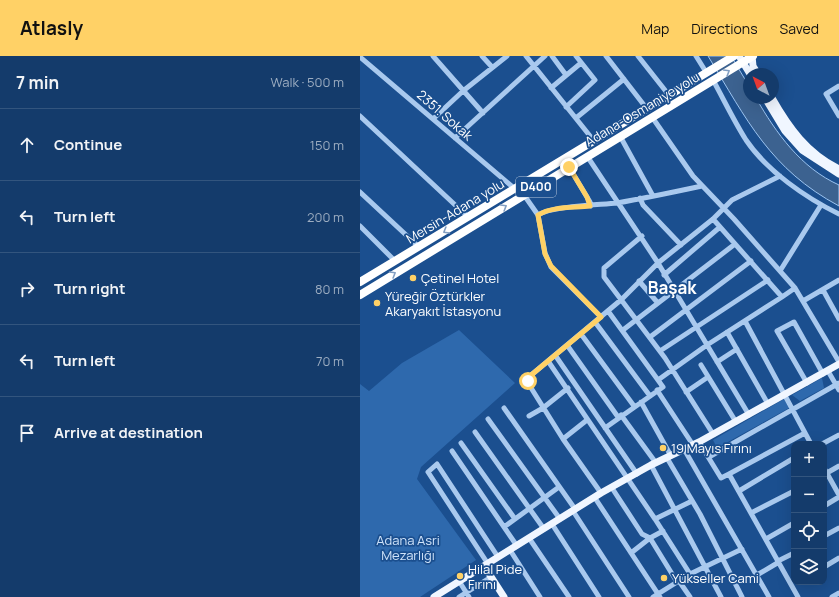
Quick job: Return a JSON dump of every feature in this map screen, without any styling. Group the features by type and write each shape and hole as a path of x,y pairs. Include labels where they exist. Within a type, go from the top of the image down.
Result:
{"highway":[{"name":"Adana-Osmaniye yolu","path":"706,72 734,56"},
{"name":"Adana-Osmaniye yolu","path":"360,294 713,80 741,60 752,56"},
{"name":"Mersin-Adana yolu","path":"360,282 706,72"}],"main road":[{"path":"752,56 754,68"},
{"path":"769,104 785,131 802,150 839,174"},
{"path":"775,104 783,118 804,144 839,169"},
{"path":"434,597 598,495 653,464 749,415 807,383 839,363"},
{"path":"486,565 491,577 504,597"}],"street":[{"path":"433,56 483,112"},
{"path":"482,56 492,68"},
{"path":"432,119 463,91 507,56"},
{"path":"526,56 594,141"},
{"path":"455,138 546,56"},
{"path":"552,56 566,75"},
{"path":"566,107 595,80 576,56"},
{"path":"606,56 647,109"},
{"path":"639,56 668,94"},
{"path":"696,56 706,72"},
{"name":"2351. Sokak","path":"361,57 515,189"},
{"path":"551,88 581,63"},
{"path":"576,118 624,79"},
{"path":"713,80 746,141 780,176 820,205 839,214"},
{"path":"839,86 826,94 839,116"},
{"path":"360,116 468,217"},
{"path":"652,117 693,176 724,208 795,288 839,363"},
{"path":"620,136 653,196"},
{"path":"587,156 642,236 749,415"},
{"path":"569,167 587,197 590,206"},
{"path":"659,595 631,553 598,495 543,408 528,381 530,376 622,299 658,264 713,219 738,196 780,176"},
{"path":"538,215 543,212 559,209 619,202 702,186"},
{"path":"360,192 419,247"},
{"path":"524,194 538,215 545,254 551,266 601,317"},
{"path":"640,198 643,205 681,245"},
{"path":"780,271 820,205"},
{"path":"713,219 782,297"},
{"path":"360,226 395,261"},
{"path":"664,275 720,227"},
{"path":"642,236 604,268 604,277 660,351 713,434"},
{"path":"623,330 636,318 735,244"},
{"path":"650,337 751,261"},
{"path":"660,351 768,280"},
{"path":"803,301 839,280"},
{"path":"639,281 657,302"},
{"path":"658,380 707,345 795,288"},
{"path":"823,290 839,319"},
{"path":"606,428 620,416 663,387 608,311"},
{"path":"745,321 809,441"},
{"path":"595,322 650,396"},
{"path":"807,383 778,331 794,322 826,372 837,384 839,390"},
{"path":"727,332 768,404"},
{"path":"581,334 634,406"},
{"path":"567,345 620,416 653,464 674,509 721,597"},
{"path":"717,362 737,349"},
{"path":"555,355 637,474"},
{"path":"548,361 568,388 587,420 655,519 690,574"},
{"path":"701,365 736,422"},
{"path":"686,392 708,377"},
{"path":"709,457 837,384"},
{"path":"529,416 543,408 568,388"},
{"path":"657,390 696,443 709,457 721,478 805,433"},
{"path":"641,402 742,597"},
{"path":"504,408 559,487 630,597"},
{"path":"488,419 560,519"},
{"path":"563,439 587,420"},
{"path":"475,432 544,529"},
{"path":"827,441 839,435"},
{"path":"461,443 515,519"},
{"path":"684,449 769,597"},
{"path":"452,450 517,546"},
{"path":"739,491 791,460"},
{"path":"486,565 428,472 438,464 498,557"},
{"path":"827,473 839,466"},
{"path":"729,474 779,562 791,579"},
{"path":"827,476 839,496 827,504"},
{"path":"504,526 559,487"},
{"path":"612,488 642,534 650,538 690,597"},
{"path":"751,513 791,493"},
{"path":"655,519 692,501"},
{"path":"552,524 598,597"},
{"path":"766,539 791,525"},
{"path":"827,534 839,528"},
{"path":"631,553 650,538 663,531"},
{"path":"529,538 569,597"},
{"path":"653,597 659,595 690,574 742,549"},
{"path":"510,550 540,597"},
{"path":"757,575 791,555"},
{"path":"827,565 838,561"},
{"path":"459,597 468,595 491,577"},
{"path":"459,581 468,595"},
{"path":"795,585 798,597"},
{"path":"832,597 839,593"}],"green space":[{"name":"Adana Asri Mezarlığı","path":"459,330 515,383 421,467 417,479 476,560 420,597 360,597 360,384 369,391 402,363"},
{"path":"822,378 824,388 800,401 792,395"},
{"path":"784,399 789,408 717,448 713,440"}],"shaded area":[{"path":"708,56 731,56 743,76 743,104 760,104 781,136 801,159 825,178 839,185 839,206 815,192 795,176 778,159 762,141 735,101"}],"place":[{"name":"Çetinel Hotel","path":"413,278"},
{"name":"Yüreğir Öztürkler Akaryakıt İstasyonu","path":"377,303"},
{"name":"19 Mayıs Fırını","path":"663,448"},
{"name":"Hilal Pide Fırını","path":"460,576"},
{"name":"Yükseller Cami","path":"664,578"}],"district":[{"name":"Başak","path":"672,288"}],"route":[{"path":"528,381 530,376 601,317 551,266 545,254 538,215 543,212 559,209 590,206 590,202 569,167"}]}
